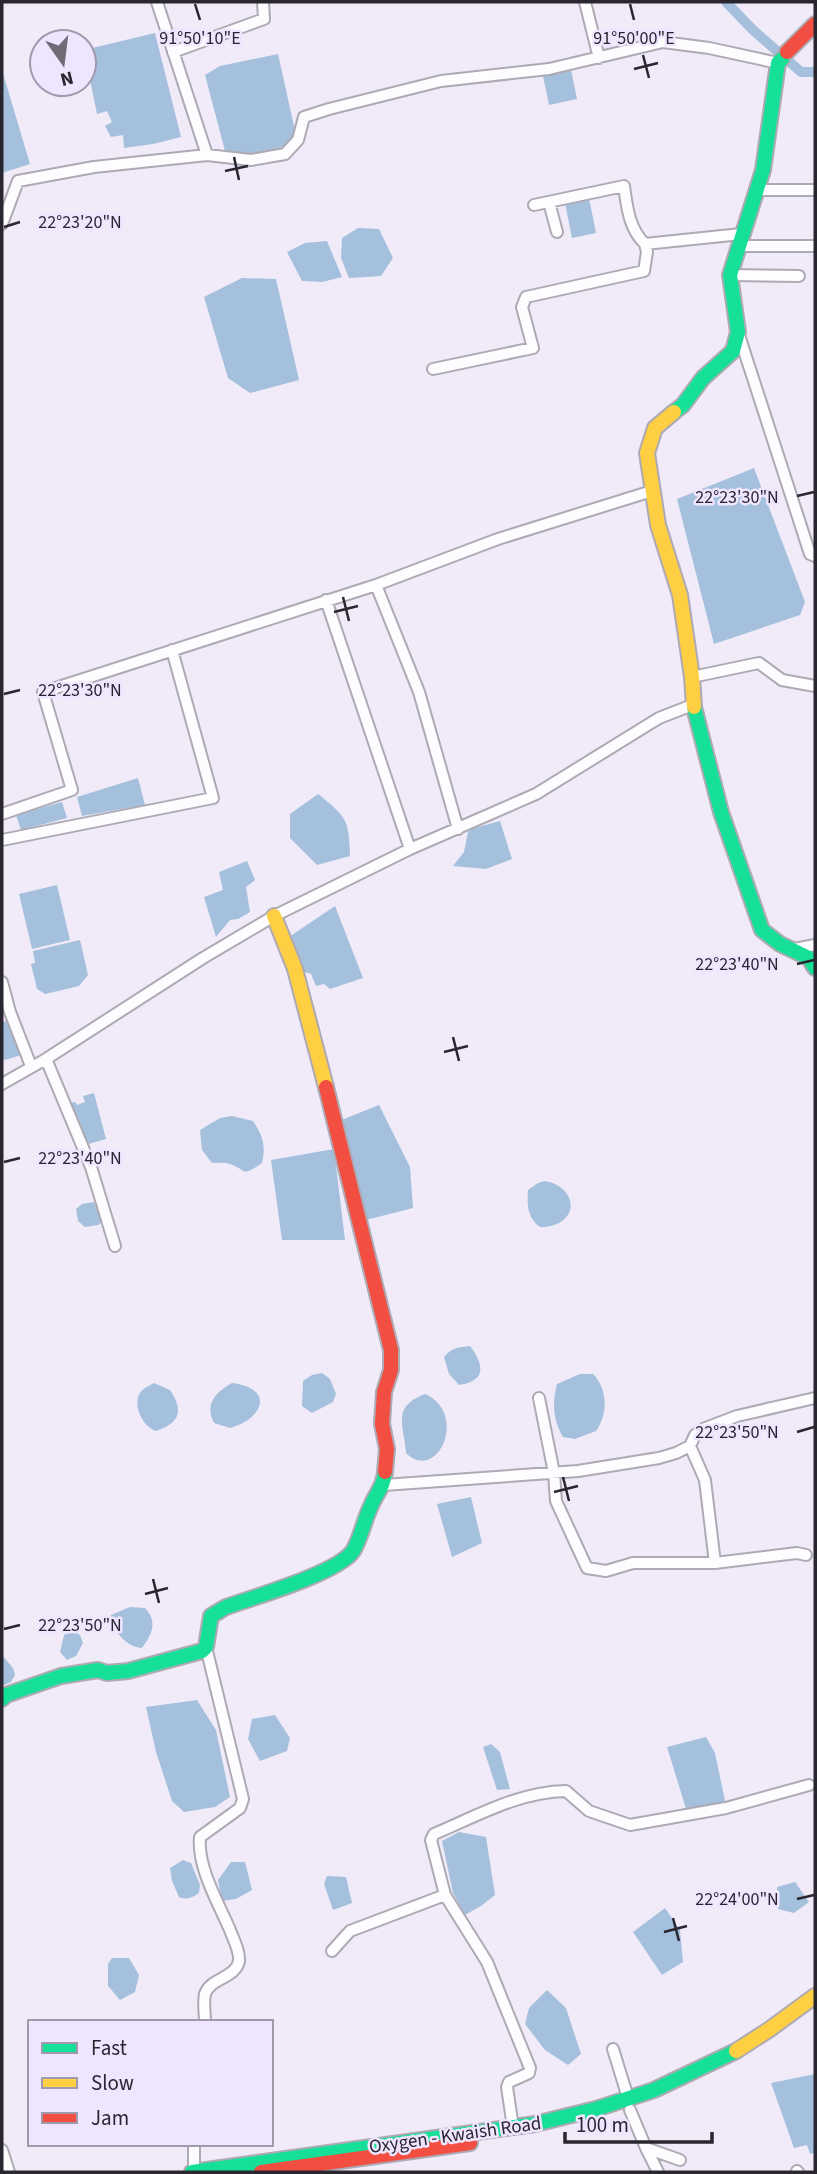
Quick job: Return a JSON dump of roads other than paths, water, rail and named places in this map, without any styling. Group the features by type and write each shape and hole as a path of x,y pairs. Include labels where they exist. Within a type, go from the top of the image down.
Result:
{"street":[{"path":"157,2 207,155"},
{"path":"173,52 264,19 263,2"},
{"path":"585,2 599,58"},
{"path":"815,24 782,58 763,170 730,275 738,332 810,554 815,555"},
{"path":"2,224 18,181 93,167 207,155 251,160 285,154 298,141 304,117 441,81 549,69 663,42 782,58"},
{"path":"433,369 533,348 522,307 526,297 644,271 647,252 645,244 636,235 628,212 624,186 534,205"},
{"path":"758,190 815,190"},
{"path":"549,202 556,232"},
{"path":"645,244 740,240 815,246"},
{"path":"730,275 799,276"},
{"path":"738,332 733,351 703,377 683,405 655,428 647,453 658,525 680,595 692,677 693,704 721,812 762,930 780,944 809,958 815,968"},
{"path":"2,814 72,790 43,692 376,585 498,539 652,491"},
{"path":"376,585 418,692 458,830"},
{"path":"326,600 410,849"},
{"path":"2,840 214,798 172,650"},
{"path":"692,677 759,663 782,680 815,686"},
{"path":"2,1084 274,916 410,849 536,794 659,718 690,706"},
{"path":"205,2020 205,1994 211,1985 233,1971 239,1963 238,1949 208,1877 200,1849 200,1837 240,1808 243,1799 206,1647 211,1616 326,1570 344,1560 353,1550 372,1502 384,1485 387,1449 382,1424 384,1392 391,1370 391,1350 312,1025 295,969 274,916"},
{"path":"794,949 815,945"},
{"path":"2,982 9,1012 31,1066"},
{"path":"46,1059 91,1167 115,1246"},
{"path":"539,1398 554,1473 556,1501 587,1568 606,1571 633,1563 715,1563 797,1553 806,1555"},
{"path":"384,1485 615,1467 676,1453 690,1446 695,1435 703,1429 737,1416 815,1398"},
{"path":"690,1446 705,1480 715,1563"},
{"path":"2,1699 6,1695 61,1676 98,1670 107,1673 128,1671 202,1651 206,1647"},
{"path":"513,2127 507,2087 509,2082 529,2073 530,2068 487,1962 445,1895 431,1840 434,1834 483,1811 516,1800 566,1791 589,1811 630,1825 726,1808 809,1786"},
{"path":"332,1951 350,1931 445,1895"},
{"name":"Oxygen - Kwaish Road","path":"261,2172 562,2128 630,2105 705,2068 763,2034 815,1996"},
{"name":"Oxygen - Kwaish Road","path":"193,2172 513,2127 662,2098 729,2064 815,2008"},
{"path":"613,2049 630,2105 657,2172"},
{"path":"193,2172 194,2146"},
{"path":"646,2148 680,2160"},
{"path":"2,2150 9,2172"}],"water":[{"path":"155,33 181,137 124,148 123,135 111,137 105,126 112,122 107,111 97,114 94,98 98,98 98,47"},
{"path":"278,54 296,135 288,146 239,156 225,151 205,75 220,66"},
{"path":"2,70 30,164 2,173"},
{"path":"571,70 577,99 549,105 543,76"},
{"path":"589,198 596,233 572,238 565,203"},
{"path":"358,228 379,229 393,258 381,276 349,278 341,258 342,238"},
{"path":"327,241 342,277 322,282 302,281 287,252 305,243"},
{"path":"242,278 276,279 299,380 250,393 228,378 204,297"},
{"path":"754,468 805,602 800,615 714,644 677,499"},
{"path":"138,778 145,805 82,816 77,797"},
{"path":"318,794 344,819 349,834 350,856 317,865 290,838 290,814"},
{"path":"62,802 67,818 21,830 16,815"},
{"path":"500,821 512,859 486,869 453,866 464,852 471,829"},
{"path":"247,861 255,880 246,887 250,912 230,920 216,937 204,897 223,890 219,872"},
{"path":"57,885 70,940 32,949 19,894"},
{"path":"335,906 363,978 330,989 324,984 316,986 311,974 301,971 286,939"},
{"path":"80,940 88,975 79,986 45,994 37,989 31,964 35,963 33,951"},
{"path":"9,1021 19,1042 21,1055 5,1060 2,1058 2,1022"},
{"path":"94,1093 106,1139 85,1145 70,1103 75,1102 77,1105 85,1102 83,1096"},
{"path":"379,1105 410,1167 413,1208 366,1220 339,1121"},
{"path":"232,1116 253,1121 263,1141 262,1163 247,1171 228,1163 212,1163 202,1150 200,1130 220,1118"},
{"path":"334,1149 345,1240 282,1240 271,1160"},
{"path":"545,1181 565,1191 571,1207 562,1221 540,1227 530,1215 528,1190"},
{"path":"94,1202 102,1222 85,1227 78,1221 76,1209 82,1204"},
{"path":"470,1346 478,1359 480,1371 474,1380 459,1385 449,1374 444,1357 456,1348"},
{"path":"322,1373 330,1379 336,1394 333,1402 312,1413 302,1406 303,1381"},
{"path":"580,1374 593,1374 598,1380 604,1394 603,1417 596,1431 575,1439 563,1437 554,1411 557,1384"},
{"path":"154,1383 170,1390 178,1410 175,1420 156,1431 143,1420 137,1403 141,1391"},
{"path":"232,1383 254,1391 260,1404 251,1417 230,1428 214,1423 210,1410 213,1399"},
{"path":"425,1394 438,1403 445,1416 447,1429 438,1453 429,1460 418,1460 406,1453 402,1418 407,1405"},
{"path":"471,1497 482,1543 452,1557 437,1504"},
{"path":"130,1607 145,1608 151,1618 151,1633 142,1648 123,1639 110,1621 111,1615"},
{"path":"73,1631 80,1635 83,1643 76,1656 67,1660 60,1652 64,1635"},
{"path":"2,1655 13,1668 15,1675 11,1682 4,1685 2,1685"},
{"path":"197,1700 216,1730 230,1797 215,1807 184,1812 172,1801 156,1752 146,1707"},
{"path":"275,1715 290,1738 287,1751 260,1761 248,1739 252,1719"},
{"path":"706,1737 715,1753 725,1801 687,1812 667,1747"},
{"path":"491,1744 500,1752 510,1789 497,1790 483,1747"},
{"path":"459,1832 486,1837 495,1895 465,1915 453,1893 442,1841"},
{"path":"183,1860 191,1863 200,1885 199,1893 187,1898 179,1897 170,1868"},
{"path":"231,1862 245,1862 252,1890 236,1899 222,1901 218,1880"},
{"path":"327,1876 346,1877 352,1903 333,1910 324,1884"},
{"path":"795,1882 809,1902 794,1913 778,1909 777,1887"},
{"path":"665,1908 680,1930 683,1962 662,1975 633,1932"},
{"path":"112,1958 129,1958 139,1975 135,1992 120,2000 108,1986 108,1964"},
{"path":"547,1990 566,2008 581,2054 568,2065 545,2050 525,2024 529,2008"},
{"path":"815,2074 815,2153 810,2154 807,2145 794,2148 771,2083"}],"waterway":[{"path":"726,2 801,72 815,72"}]}
